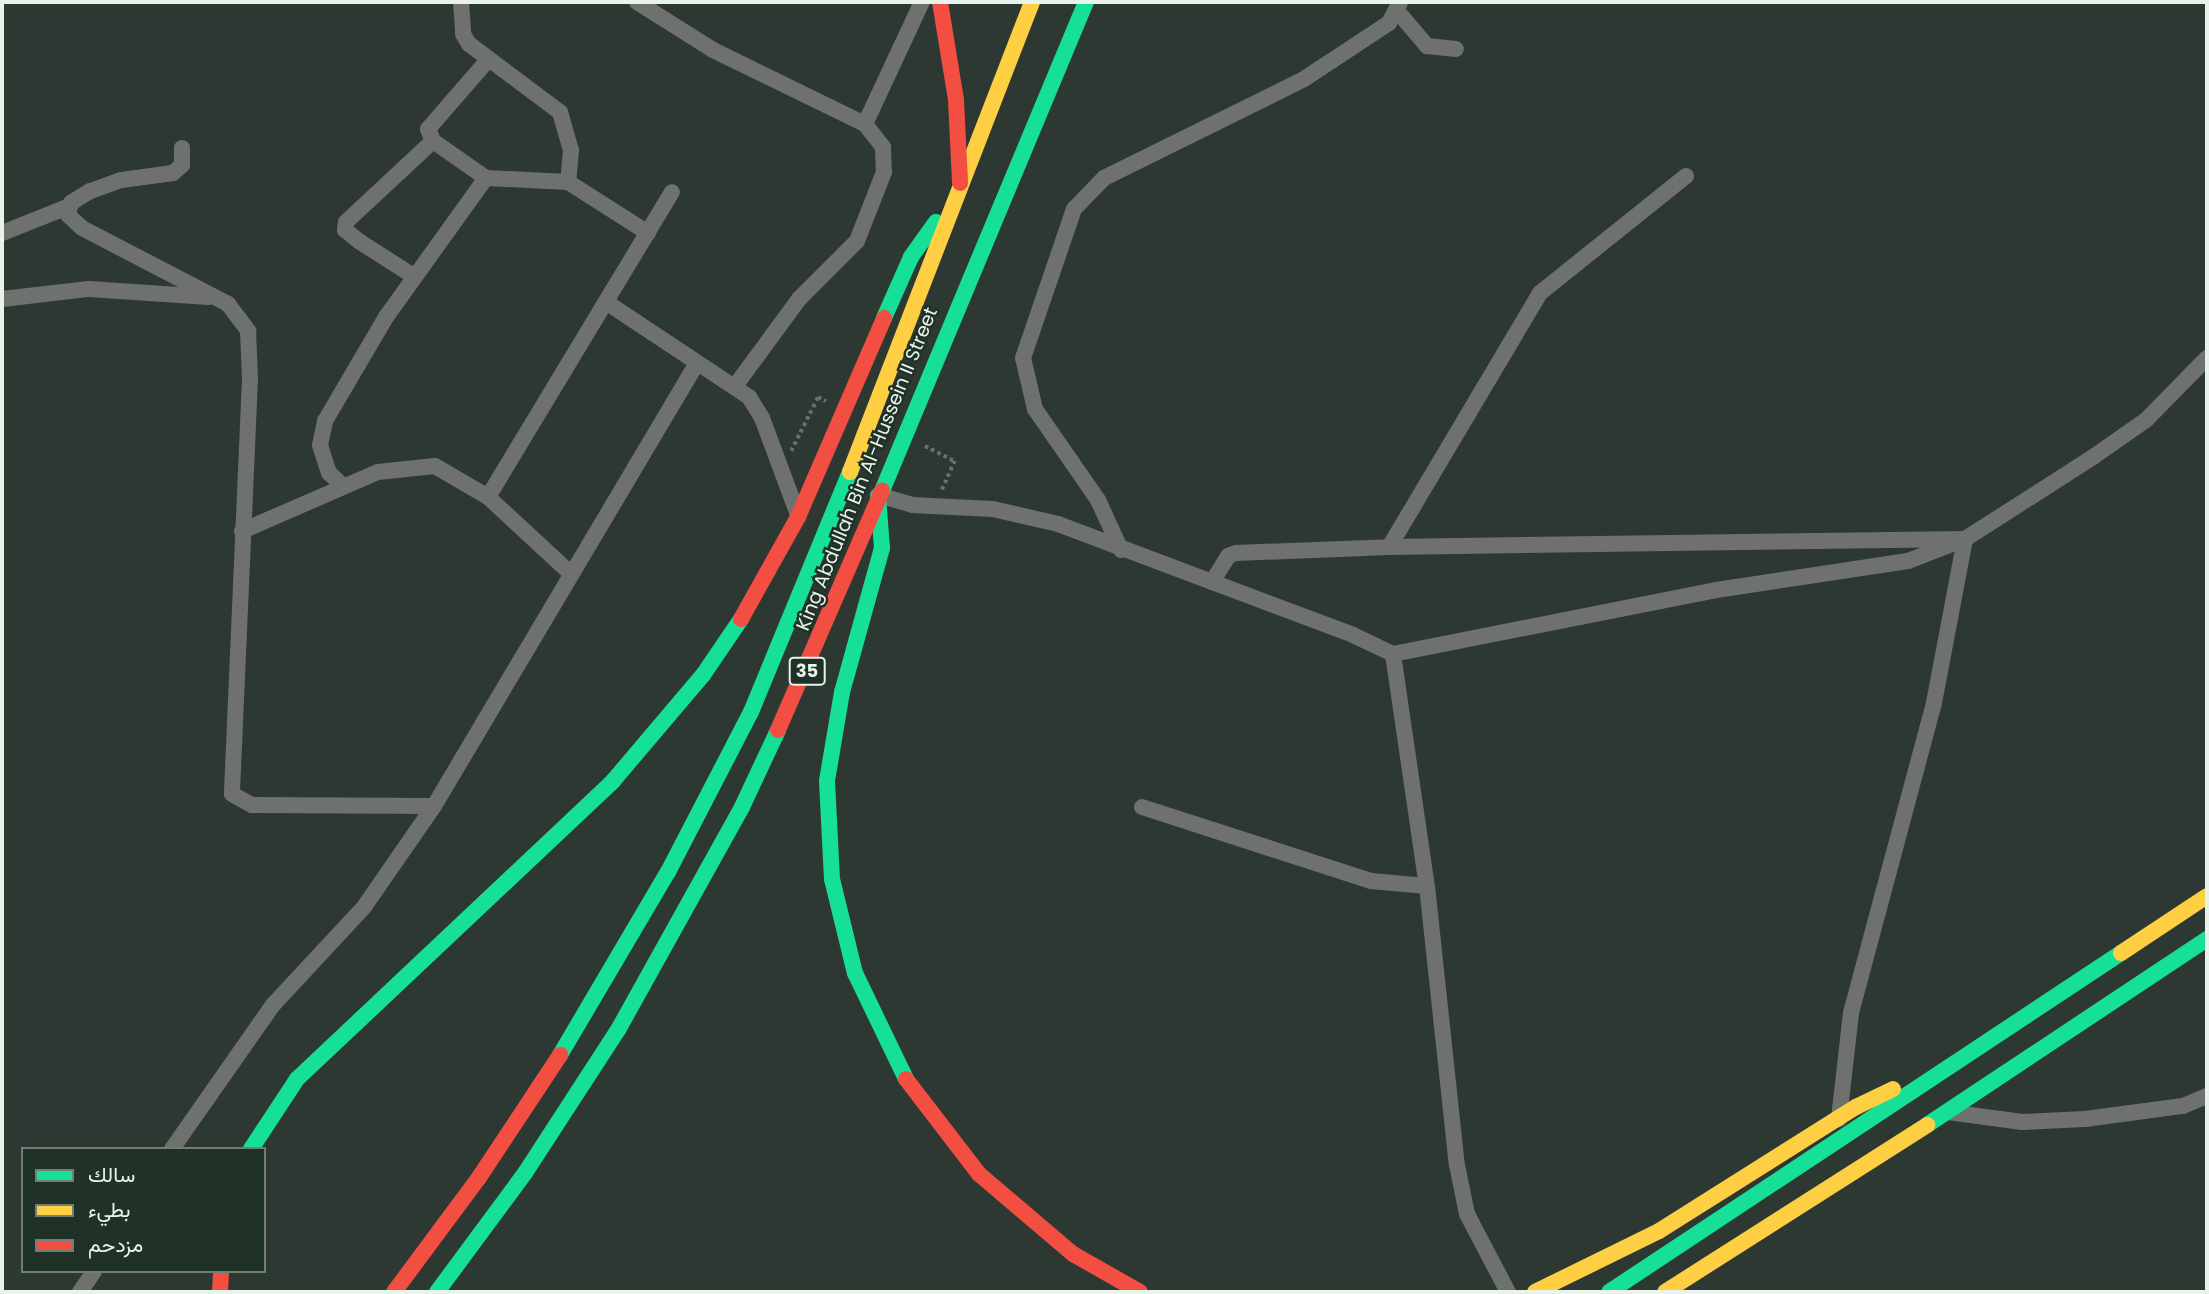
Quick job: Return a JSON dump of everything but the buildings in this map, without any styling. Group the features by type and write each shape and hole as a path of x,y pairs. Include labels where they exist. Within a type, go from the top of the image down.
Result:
{"main road":[{"name":"King Abdullah Bin Al-Hussein II Street","path":"940,2 956,100 960,186"},
{"name":"King Abdullah Bin Al-Hussein II Street","path":"394,1292 478,1179 570,1039 711,793 811,573 1032,2"},
{"name":"King Abdullah Bin Al-Hussein II Street","path":"438,1292 573,1102 703,883 790,709 1086,2"},
{"path":"252,1147 282,1098 314,1061 580,814 644,747 729,637 799,517 911,257 927,231 950,212"},
{"path":"878,495 881,548 842,692 827,781 832,878 855,973 880,1033 912,1090 979,1174 1073,1254 1140,1292"},
{"path":"1609,1292 1936,1078 2207,896"},
{"path":"1665,1292 2207,939"},
{"path":"1535,1292 1659,1231 1885,1092 1936,1078"},
{"path":"220,1273 220,1292"}],"street":[{"path":"461,2 463,34 488,60 561,112 571,150 568,182"},
{"path":"638,2 713,50 865,124 880,140 884,162 857,241 799,299 734,386"},
{"path":"865,124 922,2"},
{"path":"1121,550 1098,500 1035,409 1023,358 1074,209 1104,178 1304,79 1389,23 1399,7 1427,46 1456,49"},
{"path":"488,60 429,122 433,141 486,178 568,182 648,233"},
{"path":"415,277 352,236 345,230 346,222 433,141"},
{"path":"182,148 182,165 173,173 121,180 77,196 68,215 76,224 228,304 248,331 232,793 252,805 434,806"},
{"path":"1389,547 1535,300 1569,267 1686,176"},
{"path":"341,484 329,473 320,445 325,421 415,277 486,178"},
{"path":"488,497 672,192"},
{"path":"2,233 70,206"},
{"path":"2,299 89,289 173,292 228,304"},
{"path":"606,302 749,397 761,418 799,517"},
{"path":"878,495 912,505 993,509 1037,518 1212,582 1393,654 1716,590 1908,561 1965,539 2146,420 2200,377 2207,358"},
{"path":"173,1147 272,1006 364,907 434,806 569,572 697,363"},
{"path":"242,531 341,484 408,466 435,466 488,497 569,572"},
{"path":"1212,582 1228,556 1236,553 1389,547 1965,539"},
{"path":"1839,1119 1850,1013 1934,703 1965,539"},
{"path":"1393,654 1427,886 1457,1166 1467,1214 1508,1292"},
{"path":"1142,807 1371,881 1427,886"},
{"path":"1945,1111 2022,1122 2085,1119 2183,1106 2207,1096"},
{"path":"80,1292 93,1273"}],"path":[{"path":"801,433 818,397"},
{"path":"946,482 956,461"}],"traffic: fast":[{"path":"882,491 1086,2"},
{"path":"884,318 911,257 936,222"},
{"path":"560,1055 668,872 751,712 850,472"},
{"path":"878,497 882,548 842,692 827,781 832,879 855,973 906,1079"},
{"path":"252,1147 297,1079 613,781 703,675 741,619"},
{"path":"437,1292 525,1173 618,1030 742,807 778,730"},
{"path":"1927,1125 2207,939"},
{"path":"1609,1292 2121,953"}],"traffic: slow":[{"path":"850,472 1032,2"},
{"path":"2121,953 2207,896"},
{"path":"1535,1292 1659,1231 1856,1107 1893,1089"},
{"path":"1665,1292 1927,1125"}],"traffic: jam":[{"path":"940,2 956,100 960,183"},
{"path":"741,619 798,517 884,318"},
{"path":"778,730 882,491"},
{"path":"394,1292 478,1179 560,1055"},
{"path":"906,1079 979,1174 1073,1254 1140,1292"},
{"path":"220,1292 221,1273"}]}
